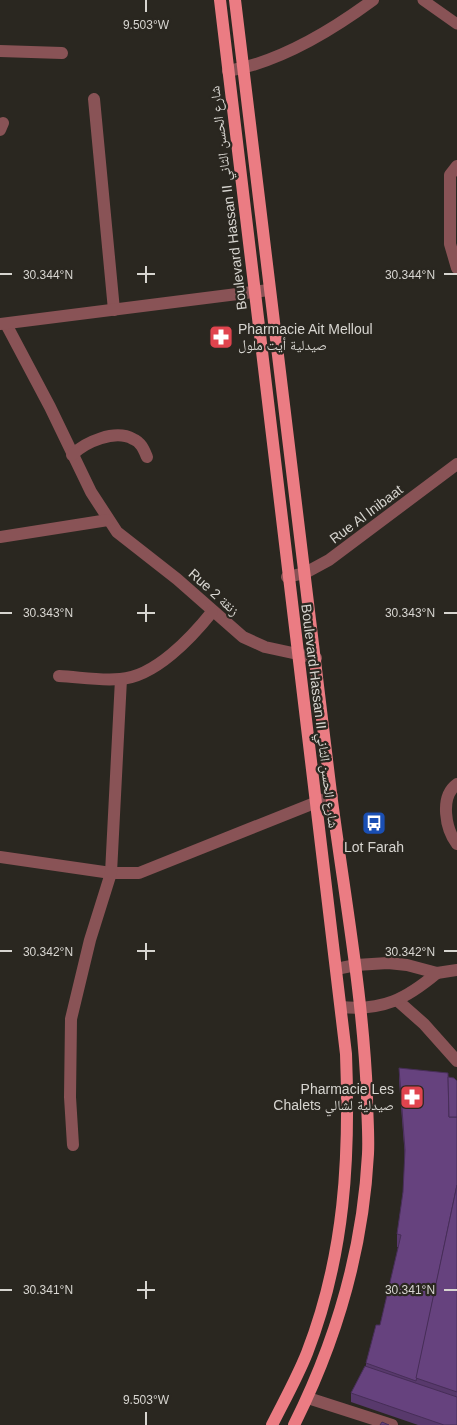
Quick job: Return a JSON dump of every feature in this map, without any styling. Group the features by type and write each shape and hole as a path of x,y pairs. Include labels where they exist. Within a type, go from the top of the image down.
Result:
{"main road":[{"name":"Boulevard Hassan II شارع الحسن الثاني","path":"220,0 287,577 341,1007 346,1054 349,1126 345,1183 336,1258 306,1354 272,1425"},
{"name":"Boulevard Hassan II شارع الحسن الثاني","path":"235,0 269,290 332,796 356,965 365,1050 368,1152 354,1268 337,1326 308,1398 294,1425"}],"street":[{"path":"228,71 243,68 314,37 373,0"},
{"path":"0,51 62,53"},
{"path":"94,99 114,310"},
{"path":"457,166 450,175 450,244 457,268"},
{"path":"3,324 269,290"},
{"name":"Rue 2 زنقة","path":"3,324 50,407 72,455 108,520 127,541 177,579 212,612 253,643 298,656 316,658"},
{"path":"72,455 88,443 126,436 139,443 147,457"},
{"name":"Rue Al Inibaat","path":"287,577 305,573 329,560 457,464"},
{"path":"0,537 108,520"},
{"path":"59,676 121,679 143,672 174,652 199,628 212,612"},
{"path":"73,1145 70,1097 71,1019 90,940 111,872 121,679"},
{"path":"457,784 452,788 447,799 447,813 451,836 457,844"},
{"path":"0,857 111,872 139,872 332,796"},
{"path":"336,969 356,965 407,965 438,973 457,970"},
{"path":"341,1007 360,1009 398,1000 417,990 438,973"},
{"path":"398,1000 424,1024 457,1061"},
{"path":"308,1398 392,1425"}],"lane":[{"path":"423,0 457,24"}],"building":[{"path":"399,1068 448,1073 449,1117 457,1117 457,1185 416,1381 366,1363 376,1325 380,1325 401,1235 397,1234 403,1192 405,1150"},
{"path":"448,1077 454,1078 457,1081 457,1117 449,1117"},
{"path":"457,1185 457,1392 416,1378"},
{"path":"365,1366 457,1397 457,1425 444,1425 351,1393"}],"place":[{"name":"Pharmacie Ait Melloul صيدلية أيت ملول","path":"221,337"},
{"name":"Lot Farah","path":"374,823"},
{"name":"Pharmacie Les Chalets صيدلية لشالي","path":"412,1097"}]}
